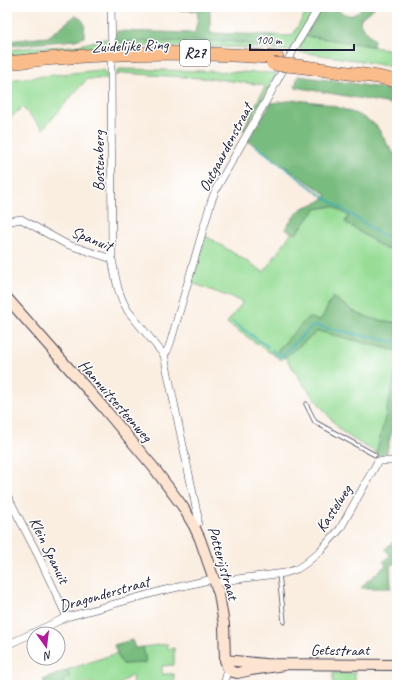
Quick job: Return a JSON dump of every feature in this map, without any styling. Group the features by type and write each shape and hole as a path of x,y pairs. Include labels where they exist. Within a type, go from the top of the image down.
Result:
{"highway":[{"name":"Zuidelijke Ring","path":"7,70 112,58 182,53 237,54 275,61 379,70 397,74"},
{"name":"Zuidelijke Ring","path":"7,63 52,58 112,58"},
{"name":"Zuidelijke Ring","path":"298,63 397,81"}],"street":[{"name":"Bostenberg","path":"111,7 112,259"},
{"name":"Outgaardenstraat","path":"164,355 170,344 216,189 318,7"},
{"name":"Spanuit","path":"7,224 21,218 66,244 112,259 120,297 128,311 164,355"},
{"name":"Hannuitsesteenweg","path":"7,298 102,406 154,468 178,499 194,526"},
{"name":"Potterijstraat","path":"164,355 198,517 198,523 194,526 204,549 219,594 224,625 227,665 224,685"},
{"name":"Kastelweg","path":"214,581 285,574 297,569 320,551 340,529 378,460 397,462"},
{"name":"Klein Spanuit","path":"7,495 39,557 67,617"},
{"name":"Dragonderstraat","path":"7,645 67,617 161,591 214,581"},
{"name":"Getestraat","path":"227,665 397,665"}],"lane":[{"path":"306,404 315,422 375,455"},
{"path":"279,574 284,622"}],"green space":[{"path":"159,7 210,7 210,33 273,35 278,50 227,41 116,41 115,37 117,31 195,33 198,17 197,11"},
{"path":"309,7 317,7 290,51 236,47 124,46 119,45 116,41 227,41 277,50 273,35 293,35"},
{"path":"323,7 333,7 343,13 352,15 357,13 362,7 375,7 361,18 360,24 374,40 373,46 305,36"},
{"path":"76,15 84,22 84,37 75,40 7,46 7,41 48,37"},
{"path":"305,36 397,51 397,68 300,52 300,46"},
{"path":"102,39 108,39 105,45 100,47 7,56 7,50 36,47 76,46"},
{"path":"120,69 277,73 245,130 243,130 265,87 263,85 217,79 123,73 115,76"},
{"path":"104,70 108,79 87,79 43,129 22,107 7,122 7,80"},
{"path":"298,76 397,91 397,105 295,87"},
{"path":"296,100 323,103 359,115 376,125 389,147 397,157 397,231 387,250 345,222 349,216 332,206 316,209 295,234 285,229 302,208 319,202 327,195 248,141 271,103"},
{"path":"332,206 349,216 345,222 387,250 395,236 397,237 397,323 373,319 356,313 333,297 320,321 285,356 318,331 397,351 397,368 377,453 340,430 304,385 285,357 281,360 227,323 243,302 192,283 206,236 264,272 292,232 296,234 316,209"},
{"path":"333,297 356,313 373,319 397,323 397,351 318,331 285,357 277,351 308,317 320,321"},
{"path":"397,368 397,411 385,459 380,458 376,454"},
{"path":"397,541 397,563 390,565 391,588 361,588 386,565 383,562 390,555 385,549 393,542"},
{"path":"132,640 135,648 143,647 146,663 123,664 120,661 114,645"},
{"path":"167,644 168,649 174,648 174,665 162,666 162,674 174,674 174,685 133,685 132,675 120,685 95,685 89,682 86,685 62,685 63,680 70,678 67,670 117,653 123,664 146,663 143,647"},
{"path":"67,670 70,678 63,680 62,685 43,685 45,684 43,680"},
{"path":"333,673 355,673 355,685 333,685"}],"waterway":[{"path":"255,145 321,195 382,235 397,241"},
{"path":"233,322 268,347"},
{"path":"272,350 281,357 315,325 397,342"}]}
